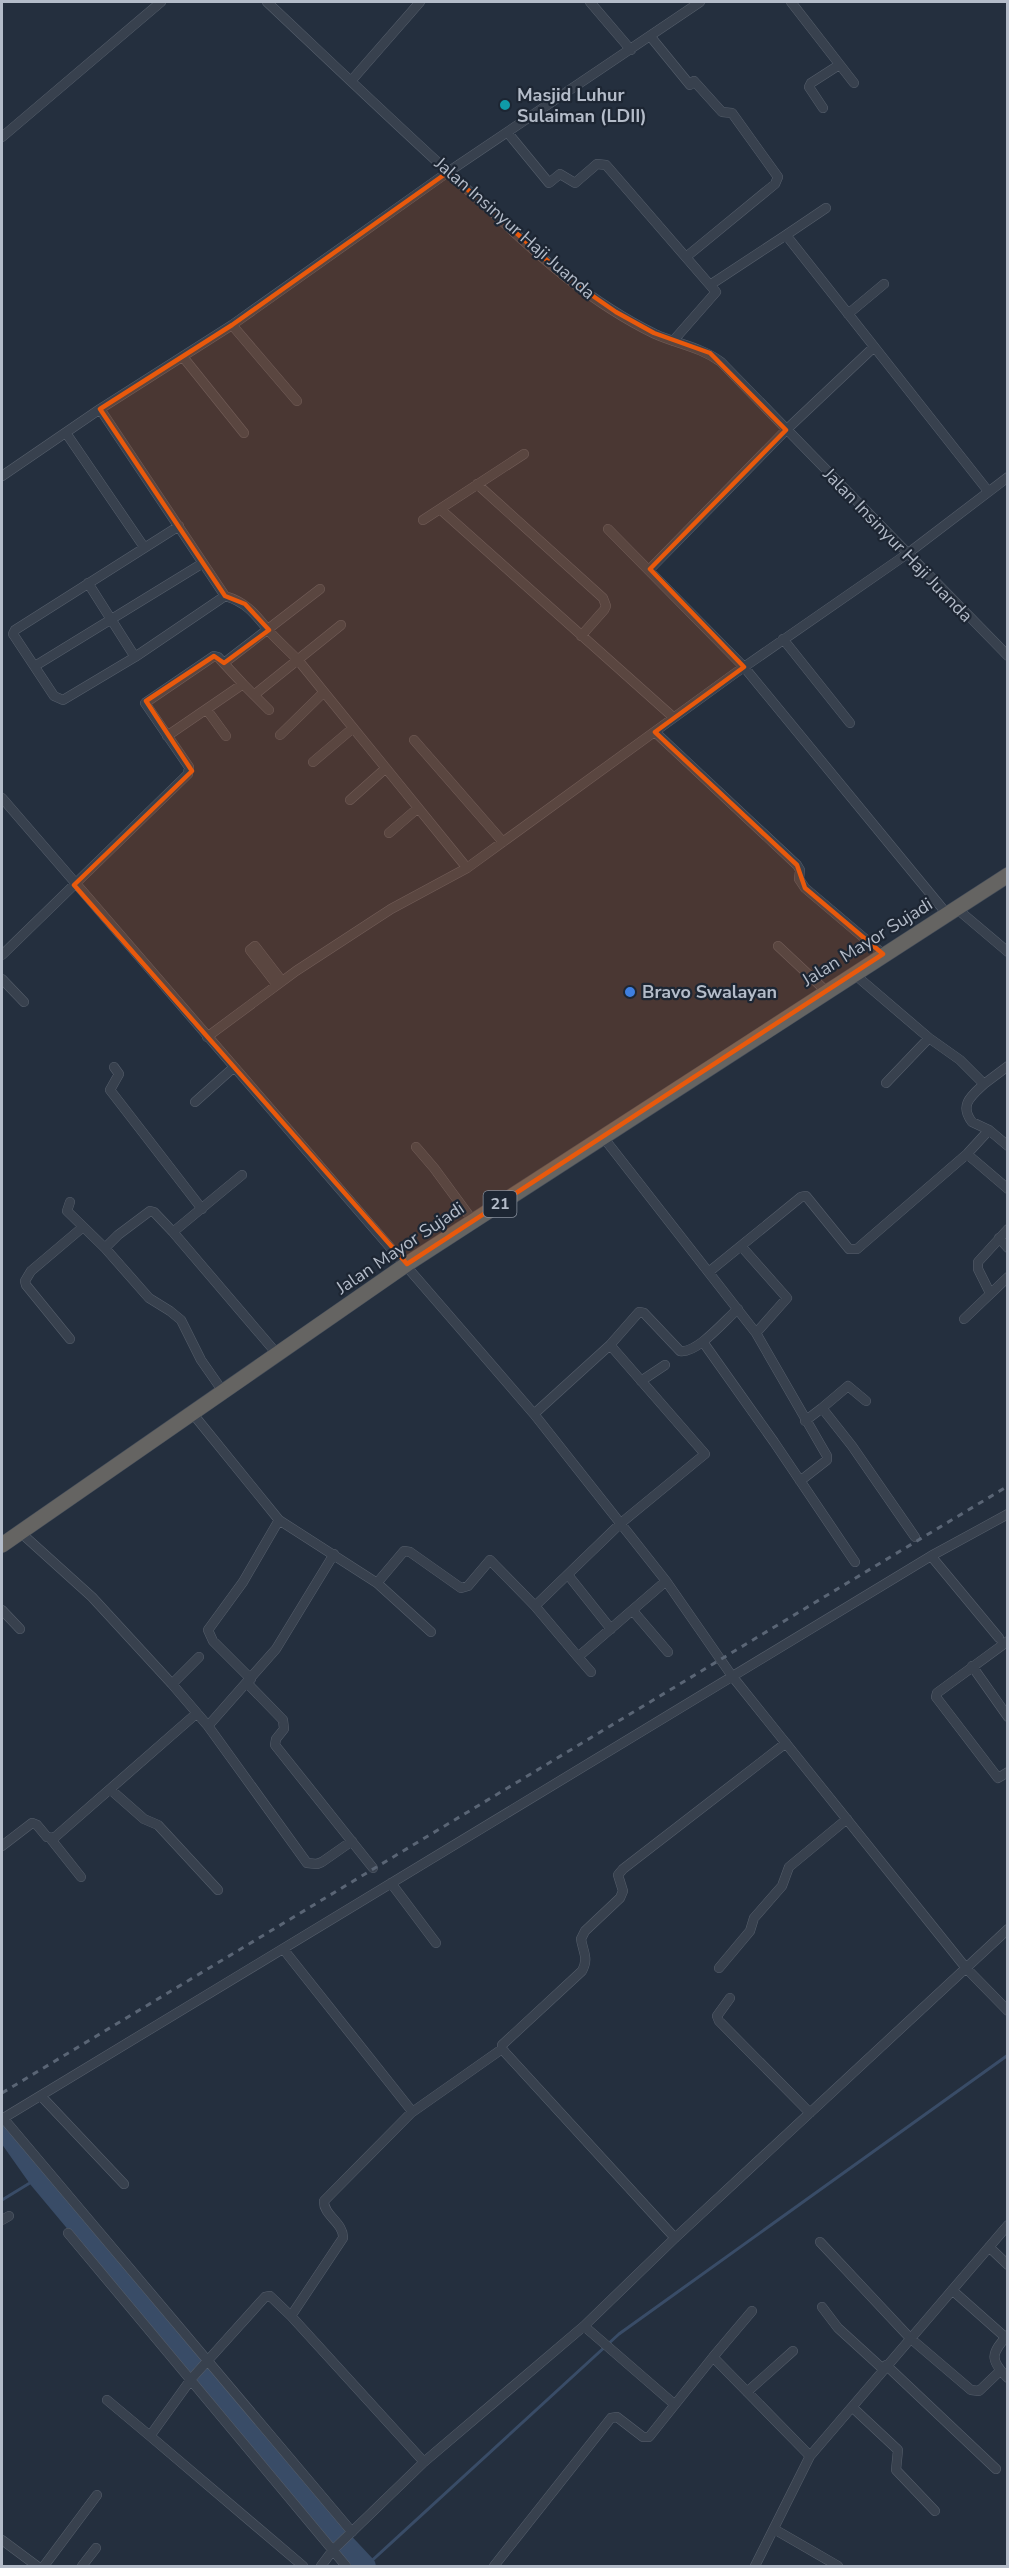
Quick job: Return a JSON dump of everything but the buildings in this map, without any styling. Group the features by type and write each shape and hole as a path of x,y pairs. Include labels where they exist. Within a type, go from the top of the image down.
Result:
{"highway":[{"name":"Jalan Mayor Sujadi","path":"2,1545 407,1264 826,990 1008,875"}],"street":[{"path":"2,137 161,2"},
{"name":"Jalan Insinyur Haji Juanda","path":"267,2 448,172 567,278 616,312 673,341 710,353 1008,656"},
{"path":"351,81 420,2"},
{"path":"590,2 631,50"},
{"path":"2,476 100,409 232,325 448,172 700,2"},
{"path":"791,2 854,83"},
{"path":"650,36 690,85 694,81 722,111 732,113 778,177 776,184 686,257"},
{"path":"823,108 809,87 811,83 839,64"},
{"path":"508,133 549,183 560,174 575,183 597,164 606,165 716,292 673,341"},
{"path":"710,285 826,208"},
{"path":"786,235 988,491"},
{"path":"848,314 884,284"},
{"path":"232,325 297,401"},
{"path":"650,569 786,430 874,347"},
{"path":"183,357 244,433"},
{"path":"100,409 225,596 245,604 298,660 468,868"},
{"path":"66,433 144,547"},
{"path":"423,520 525,454"},
{"path":"207,1037 280,983 391,909 468,868 673,717 907,554 1008,477"},
{"path":"477,484 603,598 606,606 604,610 581,636"},
{"path":"440,509 673,717"},
{"path":"179,526 14,632 54,696 63,700 135,657 225,596"},
{"path":"608,529 650,569 744,667 951,911 1008,952"},
{"path":"35,666 203,563"},
{"path":"88,583 135,657"},
{"path":"224,663 320,589"},
{"path":"254,695 341,625"},
{"path":"783,639 850,723"},
{"path":"2,955 188,774 189,767 146,701 214,656 224,663 269,710"},
{"path":"167,736 243,684"},
{"path":"280,735 324,692"},
{"path":"207,710 226,736"},
{"path":"312,762 353,728"},
{"path":"655,732 797,865 800,870 799,879 806,888 883,954"},
{"path":"414,740 503,842"},
{"path":"350,800 386,768"},
{"path":"2,798 74,885 407,1264 534,1414 666,1581 732,1676 966,1968 1008,2011"},
{"path":"389,833 418,808"},
{"path":"778,946 826,990"},
{"path":"853,973 929,1038 960,1060 984,1084"},
{"path":"2,979 24,1002"},
{"path":"886,1083 929,1038"},
{"path":"1008,1066 968,1099 965,1107 972,1122 989,1130 1008,1146"},
{"path":"114,1067 119,1074 110,1090 202,1209"},
{"path":"195,1102 233,1068"},
{"path":"710,1271 801,1197 806,1196 849,1249 857,1249 968,1154 989,1130"},
{"path":"603,1137 710,1271 756,1333 827,1456 827,1460 800,1481"},
{"path":"416,1147 435,1168 473,1221"},
{"path":"968,1154 1008,1189"},
{"path":"173,1232 242,1175"},
{"path":"70,1202 67,1211 105,1248 149,1298 181,1320 201,1360 224,1393"},
{"path":"105,1248 118,1234 150,1211 154,1212 278,1355"},
{"path":"70,1339 26,1286 25,1281 31,1270 83,1227"},
{"path":"990,1293 978,1269 978,1262 1008,1229"},
{"path":"999,1239 1008,1248"},
{"path":"741,1246 788,1298 756,1333"},
{"path":"964,1319 1008,1277"},
{"path":"534,1414 610,1345 639,1312 644,1313 680,1351 690,1351 738,1309"},
{"path":"703,1342 855,1562"},
{"path":"535,1606 621,1523 705,1454 610,1345"},
{"path":"641,1381 665,1365"},
{"path":"805,1421 848,1386 866,1401"},
{"path":"822,1408 852,1446 915,1537"},
{"path":"193,1414 279,1520 377,1583 431,1632"},
{"path":"349,2535 2,2119 931,1556 1008,1514"},
{"path":"279,1520 243,1582 208,1630 213,1641 283,1720 284,1730 276,1739 275,1745 373,1868"},
{"path":"20,1533 92,1597 172,1684 208,1726 307,1863 322,1862 352,1841"},
{"path":"377,1583 404,1551 410,1552 461,1588 468,1586 490,1560 535,1606 591,1672"},
{"path":"208,1726 276,1649 334,1554"},
{"path":"931,1556 1003,1639 937,1693 936,1697 998,1778 1005,1779"},
{"path":"568,1575 611,1629"},
{"path":"578,1657 666,1581"},
{"path":"2,1610 20,1629"},
{"path":"633,1611 668,1652"},
{"path":"172,1684 199,1657"},
{"path":"972,1666 1008,1717"},
{"path":"50,1838 54,1838 111,1790 196,1713"},
{"path":"291,2316 343,2238 343,2230 324,2208 324,2201 411,2113 502,2049 502,2045 582,1971 586,1963 586,1955 581,1939 585,1931 620,1898 623,1892 618,1875 623,1869 786,1743"},
{"path":"111,1790 144,1819 158,1825 218,1890"},
{"path":"719,1968 750,1932 754,1918 782,1886 789,1867 848,1819"},
{"path":"2,1846 32,1823 50,1838 81,1877"},
{"path":"391,1883 436,1943"},
{"path":"321,2566 336,2548 424,2462 584,2326 675,2238 1008,1929"},
{"path":"284,1950 410,2107 411,2113"},
{"path":"730,1998 717,2016 719,2021 810,2113"},
{"path":"502,2049 675,2238"},
{"path":"41,2096 124,2184"},
{"path":"755,2566 810,2457 884,2367 1008,2225"},
{"path":"68,2233 336,2548 346,2566"},
{"path":"820,2242 910,2338 975,2392 979,2391 1000,2371"},
{"path":"989,2247 1008,2265"},
{"path":"952,2290 1006,2336 996,2349 994,2356 1000,2371 1008,2379"},
{"path":"150,2436 191,2380 265,2297 270,2296 424,2462"},
{"path":"822,2307 838,2328 996,2469"},
{"path":"494,2566 611,2418 617,2417 643,2437 649,2437 752,2311"},
{"path":"584,2326 674,2404"},
{"path":"747,2392 794,2351"},
{"path":"713,2357 810,2457"},
{"path":"107,2400 303,2566"},
{"path":"852,2407 898,2450 896,2470 935,2511"},
{"path":"44,2566 97,2495"},
{"path":"774,2529 838,2566"},
{"path":"2,2540 37,2566"},
{"path":"82,2566 96,2548"}],"highlighted area":[{"path":"448,172 567,278 616,312 654,333 710,353 786,430 650,569 744,667 655,732 797,865 805,888 883,954 407,1264 74,885 192,771 146,701 214,656 224,663 269,630 245,604 225,596 100,409 232,325"}],"waterway":[{"path":"366,2566 619,2334 1008,2055"},
{"path":"2,2127 38,2178 332,2530 366,2566"},
{"path":"2,2200 38,2178"}],"railway":[{"path":"2,2093 1008,1486"}],"place":[{"name":"Masjid Luhur Sulaiman (LDII)","path":"505,105"},
{"name":"Bravo Swalayan","path":"630,992"}]}
